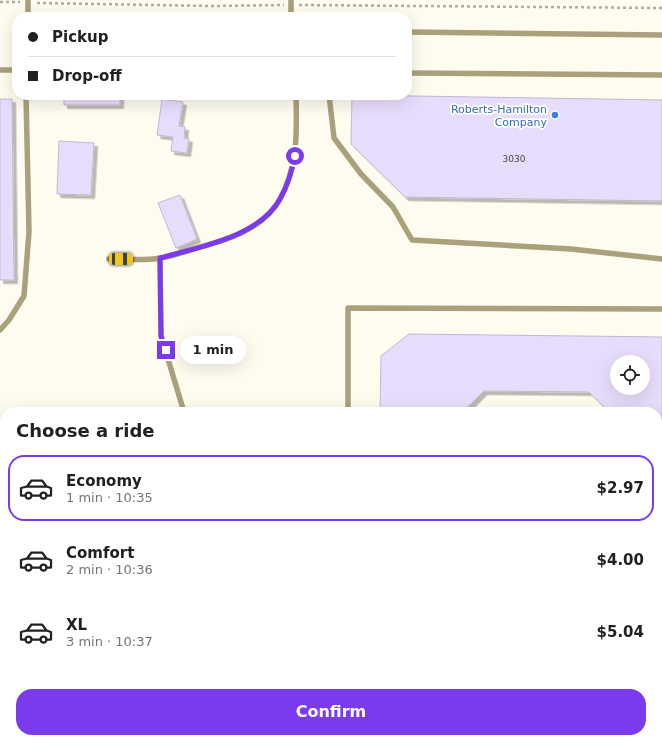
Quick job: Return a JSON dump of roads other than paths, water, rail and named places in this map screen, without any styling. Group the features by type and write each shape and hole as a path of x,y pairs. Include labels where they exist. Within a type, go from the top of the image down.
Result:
{"lane":[{"path":"28,1 28,12"},
{"path":"412,32 662,35"},
{"path":"0,70 12,70"},
{"path":"412,73 662,75"},
{"path":"0,330 9,320 24,296 29,232 26,100"},
{"path":"109,259 160,258 216,242 246,231 265,216 280,200 291,175 295,156 297,126 296,100"},
{"path":"330,100 334,138 361,174 393,207 412,240 571,249 662,259"},
{"path":"160,258 161,336 182,407"},
{"path":"348,407 348,308 662,309"}],"place":[{"name":"Roberts-Hamilton Company","path":"555,115"}]}
